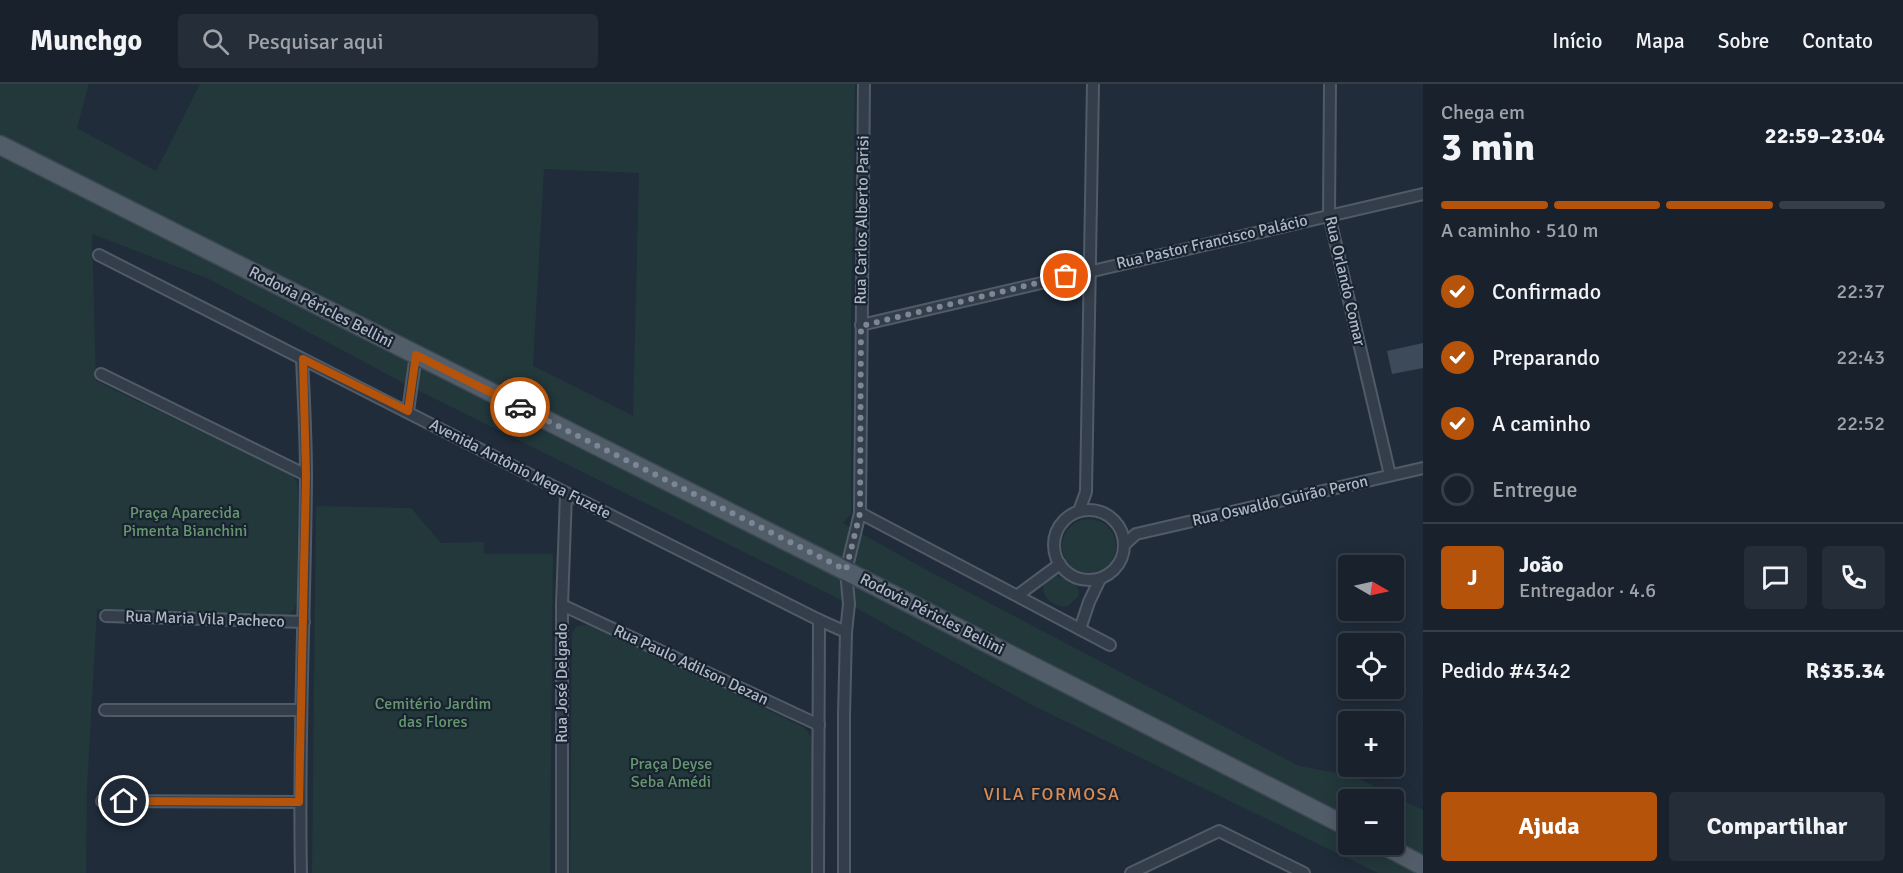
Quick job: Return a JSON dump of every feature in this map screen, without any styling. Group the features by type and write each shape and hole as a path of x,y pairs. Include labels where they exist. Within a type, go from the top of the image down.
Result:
{"main road":[{"name":"Rodovia Péricles Bellini","path":"0,145 846,570 1338,822"},
{"path":"1402,855 1423,866"}],"street":[{"name":"Rua Carlos Alberto Parisi","path":"844,873 846,632 849,603 846,570 860,513 864,84"},
{"path":"1079,511 1086,492 1093,84"},
{"name":"Rua Orlando Comar","path":"1330,84 1329,215 1389,475"},
{"name":"Rua Pastor Francisco Palácio","path":"861,326 1423,194"},
{"name":"Avenida Antônio Mega Fuzete","path":"99,255 408,411 566,494 846,632"},
{"path":"408,411 416,355"},
{"path":"301,873 300,710 306,475 303,359"},
{"path":"101,374 306,475"},
{"name":"Rua Oswaldo Guirão Peron","path":"1125,544 1136,534 1423,468"},
{"path":"1086,492 1095,510"},
{"name":"Rua José Delgado","path":"562,873 562,605 566,494"},
{"path":"1095,510 1111,516 1121,529 1125,544 1122,558 1113,571 1100,579 1077,578 1060,564 1055,552 1055,539 1059,527 1067,517 1079,511 1095,510"},
{"path":"860,513 1110,645"},
{"path":"1121,529 1136,534"},
{"path":"1018,596 1060,564"},
{"path":"1080,629 1100,579"},
{"name":"Rua Paulo Adilson Dezan","path":"562,605 819,725"},
{"name":"Rua Maria Vila Pacheco","path":"106,616 304,622"},
{"path":"818,873 819,620"},
{"path":"105,710 300,710"},
{"path":"102,801 299,802"},
{"path":"1131,873 1219,831 1304,873"}],"green space":[{"name":"Praça Aparecida Pimenta Bianchini","path":"0,84 89,84 77,128 156,171 200,84 855,84 851,514 843,523 921,567 1299,766 1338,773 1338,777 1355,777 1380,789 1338,789 1338,854 1030,704 849,604 411,387 209,279 92,234 96,381 292,475 297,482 298,490 297,601 294,610 288,615 97,609 87,788 86,873 0,873","holes":["544,169 639,173 633,416 533,366"]},
{"name":"Cemitério Jardim das Flores","path":"316,506 411,508 441,543 484,542 484,554 553,554 550,873 312,873"},
{"path":"1089,519 1099,521 1108,527 1114,536 1116,546 1114,556 1108,565 1099,571 1089,573 1079,571 1070,565 1064,556 1062,546 1064,536 1070,527 1079,521"},
{"path":"1053,574 1076,584 1078,596 1068,606 1052,603 1045,596 1044,580"},
{"name":"Praça Deyse Seba Amédi","path":"592,624 805,728 812,738 813,750 811,873 570,873 572,633 577,626"},
{"path":"1404,801 1423,810 1423,873 1378,873 1341,855 1404,855"}],"building":[{"path":"1423,343 1423,368 1392,374 1387,351"}],"way so far":[{"path":"520,407 846,570 860,513 861,326 1066,276"}],"district":[{"name":"VILA FORMOSA","path":"1052,794"}],"route":[{"path":"124,801 299,802 306,475 303,359 408,411 416,355 520,407"}]}
